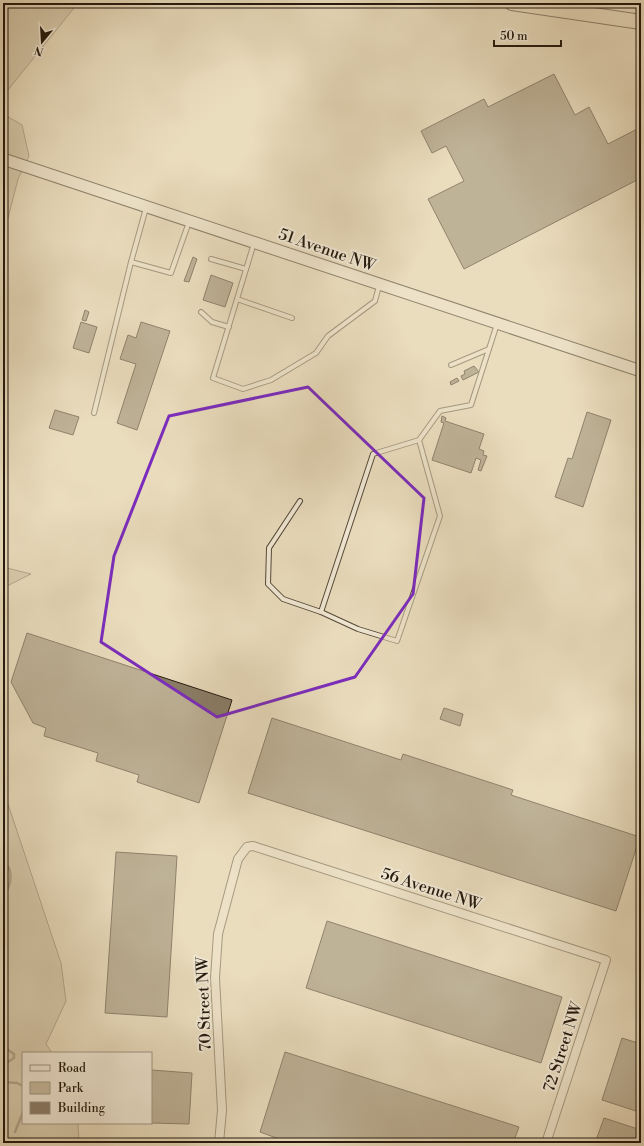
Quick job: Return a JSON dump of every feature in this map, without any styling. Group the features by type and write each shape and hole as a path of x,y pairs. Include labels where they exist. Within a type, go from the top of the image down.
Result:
{"highway":[{"path":"512,3 640,22"}],"street":[{"name":"51 Avenue NW","path":"3,160 641,371"},
{"name":"56 Avenue NW","path":"247,847 260,848 606,960"},
{"name":"70 Street NW","path":"219,1143 222,1110 215,978 218,934 238,859 247,847"},
{"name":"72 Street NW","path":"546,1143 606,960"}],"lane":[{"path":"94,413 146,207"},
{"path":"131,262 171,273 190,221"},
{"path":"254,243 213,378 243,389 271,380 316,353 328,336 375,301 380,285"},
{"path":"211,259 246,269"},
{"path":"237,299 292,318"},
{"path":"201,312 212,322 229,328"},
{"path":"321,612 373,454 419,440 440,411 471,405 497,324"},
{"path":"451,366 489,349"},
{"path":"300,500 270,548 268,584 283,599 321,612 358,629 397,641 440,516 419,440"}],"highlighted area":[{"path":"308,387 424,498 413,594 355,677 217,717 101,642 114,556 169,416"}],"green space":[{"path":"3,3 78,3 3,96"},
{"path":"3,114 22,125 29,156 18,179 8,218 3,225"},
{"path":"3,567 31,574 3,588"},
{"path":"3,789 61,963 66,1001 46,1044 51,1052 22,1052 22,1124 78,1124 79,1143 42,1143 3,1138"}],"building":[{"path":"554,74 575,115 589,107 608,144 641,127 641,178 464,269 428,199 464,181 446,146 432,153 421,131 484,99 488,107"},
{"path":"193,257 197,259 189,282 184,281"},
{"path":"211,275 233,283 225,307 203,300"},
{"path":"85,310 89,312 86,321 82,320"},
{"path":"81,322 97,327 89,353 73,348"},
{"path":"141,322 170,331 137,430 117,423 136,364 120,359 128,335 136,338"},
{"path":"474,366 479,372 463,380 461,376 465,374 464,371"},
{"path":"457,378 459,381 451,385 450,382"},
{"path":"55,410 79,417 73,435 49,428"},
{"path":"587,412 611,420 583,507 555,497 568,458 572,459"},
{"path":"442,416 446,418 445,421 484,434 479,449 484,451 483,455 487,456 481,471 478,470 481,460 476,458 471,473 432,460 444,423 441,422"},
{"path":"641,626 641,644 636,642"},
{"path":"27,633 232,700 199,803 137,782 139,775 96,761 98,753 44,736 46,728 33,723 11,682"},
{"path":"444,708 463,714 460,726 440,719"},
{"path":"272,718 401,760 403,754 513,790 511,795 640,837 616,911 248,793"},
{"path":"116,852 177,856 167,1017 105,1013"},
{"path":"327,921 562,997 541,1063 306,988"},
{"path":"622,1038 641,1044 641,1097 636,1111 602,1100"},
{"path":"285,1052 519,1127 513,1143 290,1143 260,1132"},
{"path":"152,1070 192,1073 189,1124 152,1123"},
{"path":"604,1118 641,1130 641,1143 595,1143"}],"waterway":[{"path":"3,864 7,865 10,872 8,888 3,894"},
{"path":"3,965 5,971 3,978"},
{"path":"3,1042 8,1050 14,1054 14,1058 3,1065"},
{"path":"3,1082 17,1083 22,1086"},
{"path":"15,1132 22,1114"}]}
